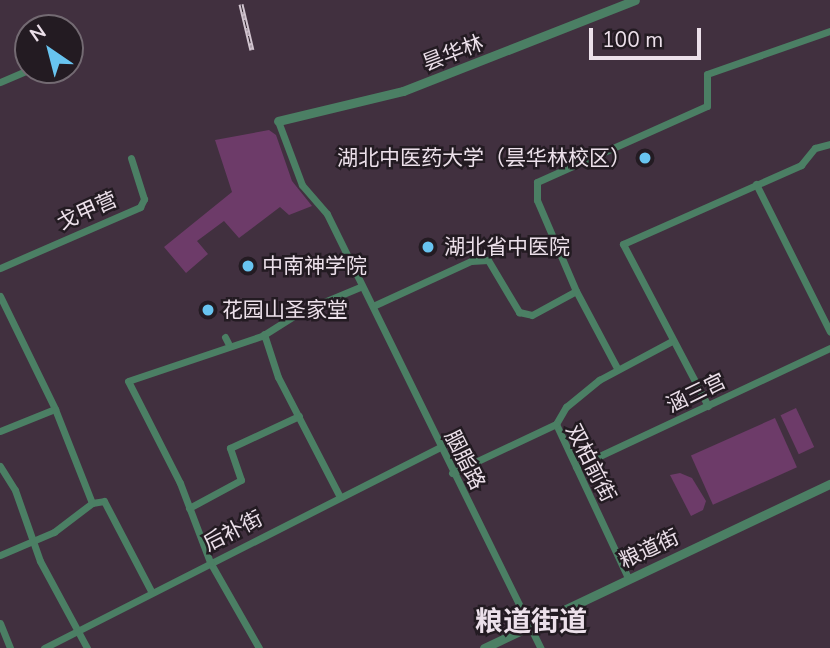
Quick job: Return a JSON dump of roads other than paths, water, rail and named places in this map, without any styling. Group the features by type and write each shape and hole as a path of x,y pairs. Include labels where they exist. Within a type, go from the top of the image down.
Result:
{"street":[{"name":"昙华林","path":"278,121 402,91 635,0"},
{"path":"617,368 576,291 537,200 537,182 707,107 707,74 830,31"},
{"name":"胭脂路","path":"278,121 302,185 327,214 439,448 541,648"},
{"path":"708,406 623,244 801,165 815,148 830,144"},
{"name":"戈甲营","path":"0,268 140,207 144,199 131,158"},
{"path":"756,184 830,332"},
{"path":"373,306 471,261 488,260 519,312 531,315 576,291"},
{"path":"259,648 210,562 189,508 128,381 264,334 300,312 360,287"},
{"path":"0,296 55,410 92,503"},
{"path":"264,334 278,377 340,497"},
{"path":"556,424 566,407 617,368 672,341"},
{"name":"涵三宫","path":"576,467 830,348"},
{"path":"0,431 55,410"},
{"path":"189,508 242,480 230,448 299,416"},
{"name":"双柏前街","path":"452,473 556,424 628,578"},
{"name":"后补街","path":"44,648 151,591 439,448"},
{"path":"0,466 15,490 33,541 87,648"},
{"name":"粮道街","path":"484,648 830,484"},
{"path":"0,555 54,532 92,503 104,501 151,591"},
{"path":"0,624 10,648"}],"railway":[{"path":"241,4 252,50"}],"place":[{"name":"湖北中医药大学（昙华林校区）","path":"645,158"},
{"name":"湖北省中医院","path":"428,247"},
{"name":"中南神学院","path":"248,266"},
{"name":"花园山圣家堂","path":"208,310"}],"district":[{"name":"粮道街道","path":"531,622"}]}
